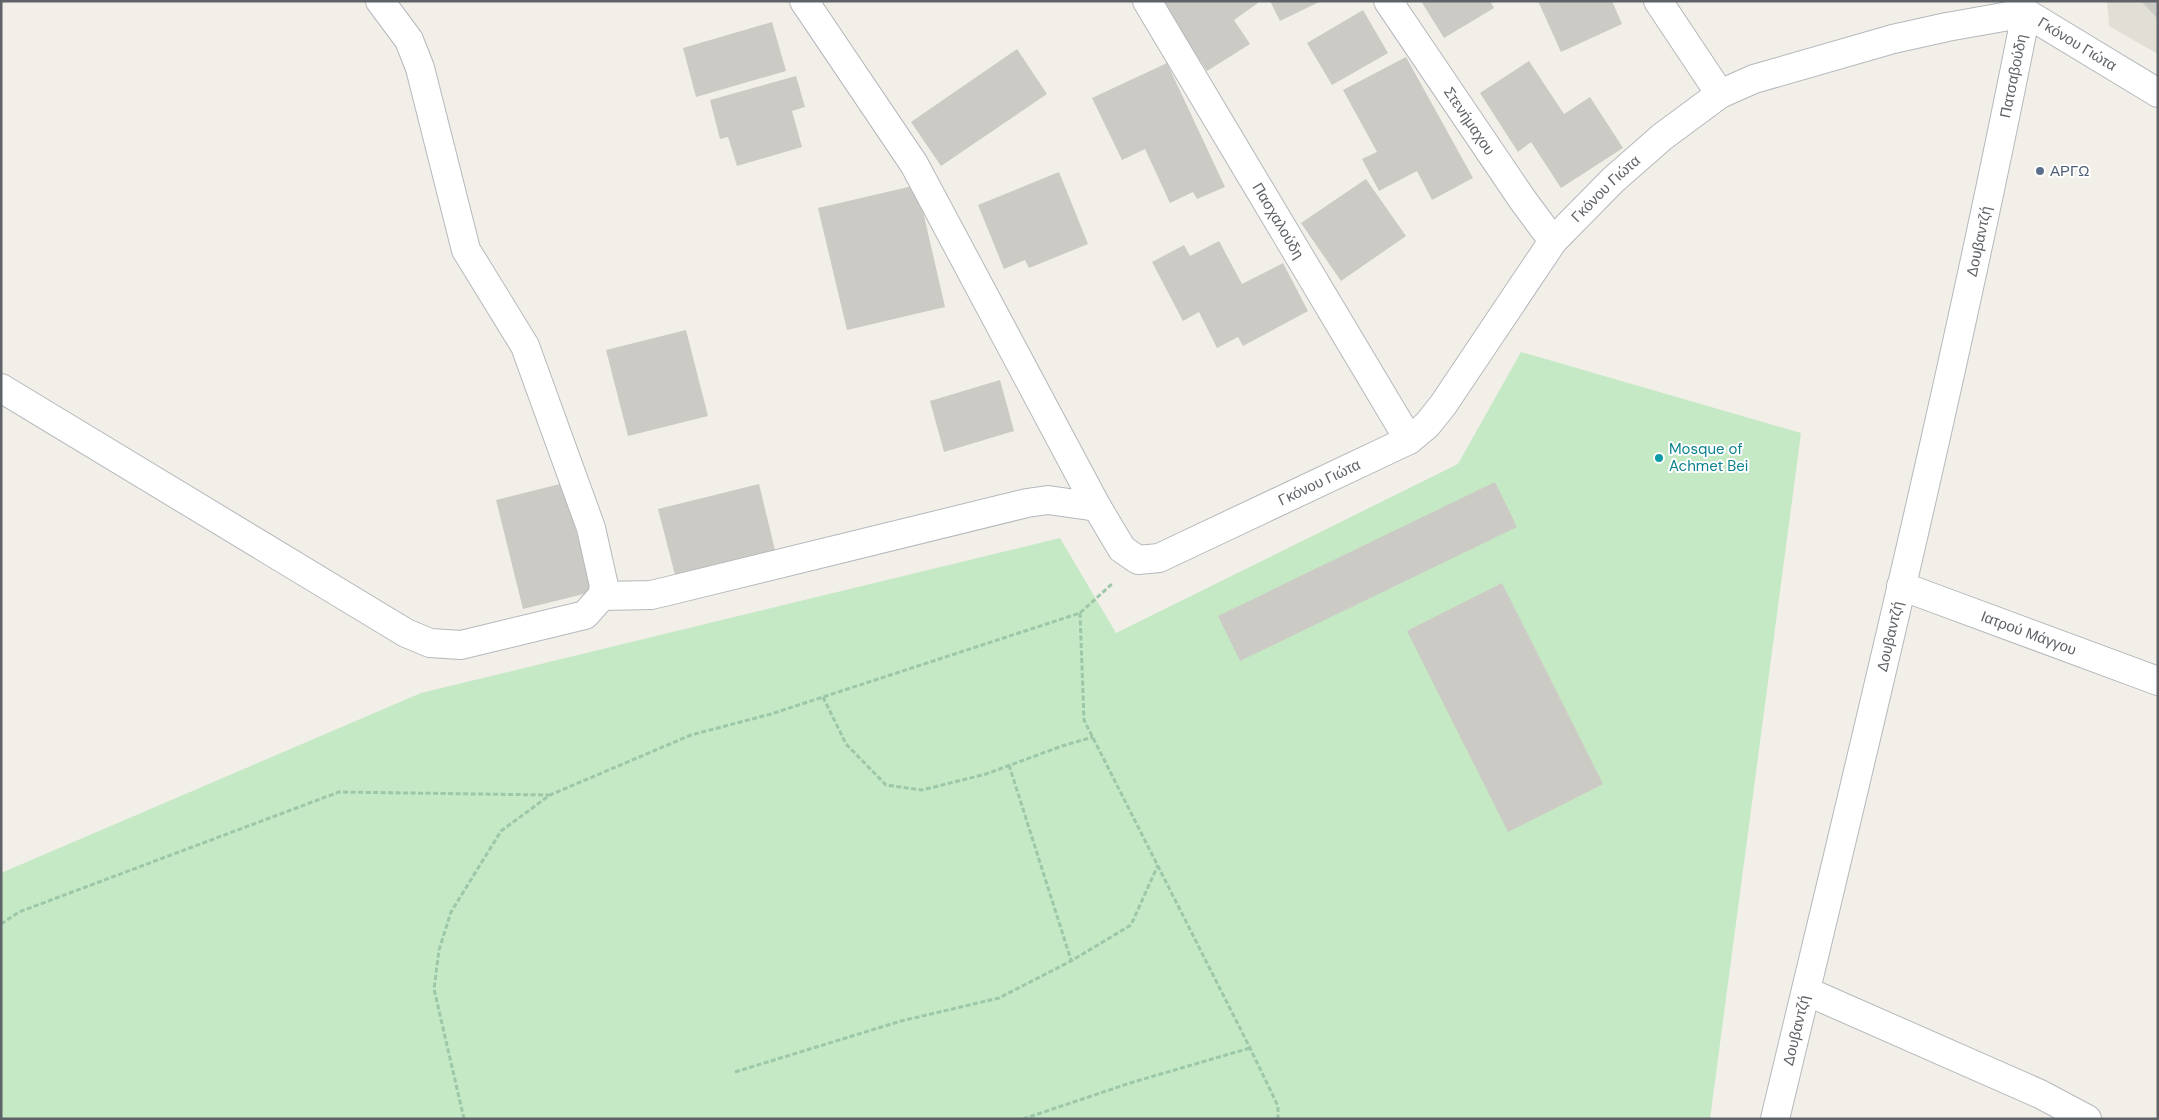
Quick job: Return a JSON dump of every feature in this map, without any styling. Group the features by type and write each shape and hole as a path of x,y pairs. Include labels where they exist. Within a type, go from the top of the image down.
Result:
{"street":[{"path":"1,388 406,634 430,643 460,645 584,615 602,596 604,586 602,567 591,528 525,346 466,250 420,68 404,32 380,1"},
{"path":"804,1 914,164 1097,508 1122,549 1138,560"},
{"name":"Πασχαλούδη","path":"1147,1 1409,440"},
{"name":"Στενήμαχου","path":"1388,1 1522,199 1553,241"},
{"path":"1658,1 1720,94"},
{"name":"Γκόνου Γιώτα","path":"1138,560 1160,558 1409,440 1427,425 1443,405 1553,241 1613,180 1662,137 1720,94 1754,79 2026,5 2158,93"},
{"name":"Πατσαβούδη","path":"1998,152 2026,5"},
{"name":"Δουβαντζή","path":"1776,1119 1901,586 1998,152"},
{"path":"602,596 650,595 664,592 1027,503 1048,500 1097,508"},
{"name":"Ιατρού Μάγγου","path":"1901,586 2158,681"},
{"path":"1806,991 2040,1094 2087,1119"}],"path":[{"path":"464,1119 434,989 439,950 451,912 501,831 550,795 691,736 771,714 1080,613 1138,560"},
{"path":"1080,613 1084,720 1250,1048 1278,1106 1278,1119"},
{"path":"823,697 846,744 886,785 922,790 986,774 1062,746 1093,737"},
{"path":"1009,766 1071,960"},
{"path":"1,924 19,912 339,792 550,795"},
{"path":"735,1072 901,1022 999,998 1071,960 1131,925 1158,865"},
{"path":"1023,1119 1130,1083 1250,1048"}],"shaded area":[{"path":"2107,1 2158,1 2158,54 2109,26"}],"green space":[{"path":"1521,352 1801,433 1710,1119 1,1119 1,873 421,693 1060,538 1116,633 1458,464"}],"building":[{"path":"1161,1 1257,1 1258,3 1234,20 1250,44 1207,71"},
{"path":"1270,1 1321,1 1280,21"},
{"path":"1421,1 1490,1 1494,8 1444,38"},
{"path":"1538,1 1612,1 1622,24 1561,52"},
{"path":"2141,1 2158,1 2158,19"},
{"path":"1363,10 1388,53 1332,85 1307,43"},
{"path":"772,22 786,71 696,97 683,48"},
{"path":"1017,49 1047,94 941,166 911,122"},
{"path":"1406,57 1473,178 1432,200 1417,171 1379,191 1362,159 1377,152 1343,90"},
{"path":"1529,61 1564,114 1590,97 1623,148 1561,188 1531,142 1518,152 1480,93"},
{"path":"1167,63 1225,187 1197,199 1193,192 1170,203 1145,149 1122,160 1092,98"},
{"path":"796,76 805,107 792,111 802,147 737,166 728,137 720,139 710,100"},
{"path":"1059,172 1088,244 1029,268 1025,260 1004,269 978,205"},
{"path":"1366,179 1406,236 1341,281 1301,223"},
{"path":"917,185 945,307 847,330 818,208"},
{"path":"1219,241 1242,284 1283,263 1308,311 1243,346 1238,337 1217,348 1199,312 1183,321 1152,262 1184,245 1190,256"},
{"path":"686,330 708,416 628,436 606,350"},
{"path":"1000,380 1014,431 944,452 930,401"},
{"path":"1495,482 1517,527 1240,661 1218,616"},
{"path":"564,483 592,592 523,609 496,500"},
{"path":"759,484 775,550 675,575 658,509"},
{"path":"1502,583 1603,784 1508,832 1407,631"}],"place":[{"name":"ΑΡΓΩ","path":"2040,171"},
{"name":"Mosque of Achmet Bei","path":"1659,458"}]}
